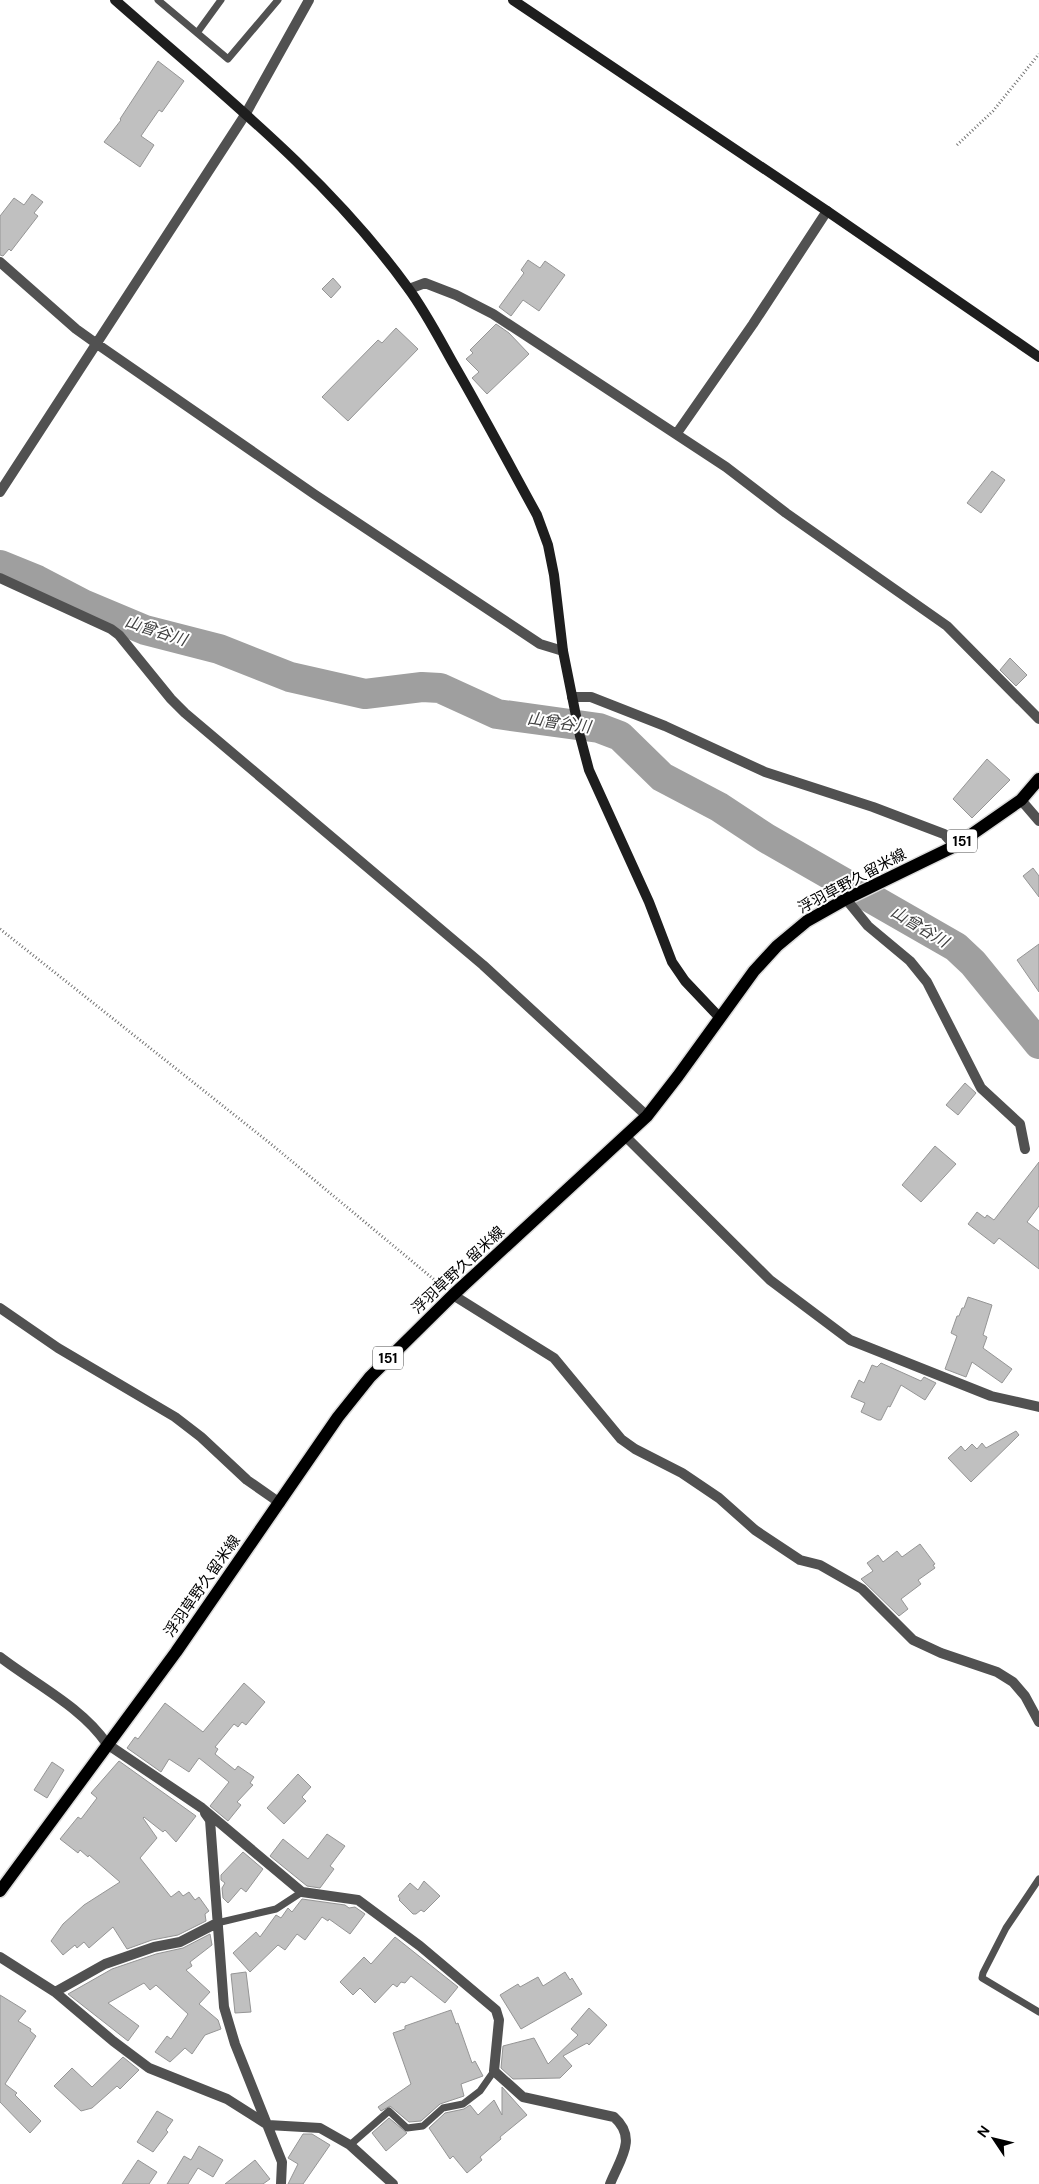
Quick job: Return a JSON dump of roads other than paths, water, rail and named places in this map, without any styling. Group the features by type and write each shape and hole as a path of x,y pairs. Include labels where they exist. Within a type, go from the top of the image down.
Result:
{"main road":[{"name":"浮羽草野久留米線","path":"0,1891 176,1652 280,1504 338,1417 370,1377 453,1295 647,1116 754,971 777,946 807,921 850,897 955,846 1021,800 1039,779"}],"street":[{"path":"115,0 245,115 332,198 375,245 409,289 482,414 537,515 548,545 554,574 563,651 575,715 589,770 602,804 649,902 672,962 685,981 720,1018"},
{"path":"0,492 245,115 308,0"},
{"path":"512,0 827,211 1039,357"},
{"path":"677,433 753,324 827,211"},
{"path":"0,262 76,329 314,494 540,644 563,651"},
{"path":"409,289 425,284 456,295 493,314 726,466 793,519 947,626 1039,719"},
{"path":"0,578 111,629 119,635 171,700 185,713 483,965 647,1116"},
{"path":"572,697 591,697 665,726 765,772 873,807 944,834 955,846"},
{"path":"1021,800 1039,821"},
{"path":"850,897 868,926 910,961 926,982 981,1088 1020,1124 1025,1149"},
{"path":"626,1137 770,1280 807,1310 850,1340 991,1396 1039,1407"},
{"path":"453,1295 554,1358 566,1369 602,1418 621,1439 635,1449 682,1473 718,1498 755,1530 800,1560 820,1566 862,1589 913,1640 940,1653 997,1672 1013,1682 1025,1696 1039,1722"},
{"path":"0,1308 58,1348 175,1417 201,1437 247,1480 280,1504"},
{"path":"0,1656 82,1716 107,1744 202,1808 302,1892 358,1900 420,1946 496,2010 499,2020 494,2071 523,2097 614,2117 625,2126 627,2141 610,2184"},
{"path":"202,1808 210,1820 224,2008 235,2044 282,2162 281,2184"},
{"path":"55,1992 105,1964 154,1948 180,1942 217,1923"},
{"path":"0,1957 55,1992 113,2041 150,2068 227,2099 268,2125 320,2128 350,2145 393,2184"}],"lane":[{"path":"197,33 221,0"},
{"path":"161,1 228,59 278,0"},
{"path":"1039,1879 1006,1928 982,1978 1039,2012"},
{"path":"217,1923 276,1909 302,1892"},
{"path":"350,2145 389,2111 407,2128 423,2126 443,2108 463,2104 480,2092 494,2071"}],"waterway":[{"name":"山曾谷川","path":"0,565 37,580 83,604 145,630 219,649 290,677 365,694 422,687 440,688 497,714 599,728 620,736 662,777 719,807 766,838 956,947 973,963 1039,1044"}]}
